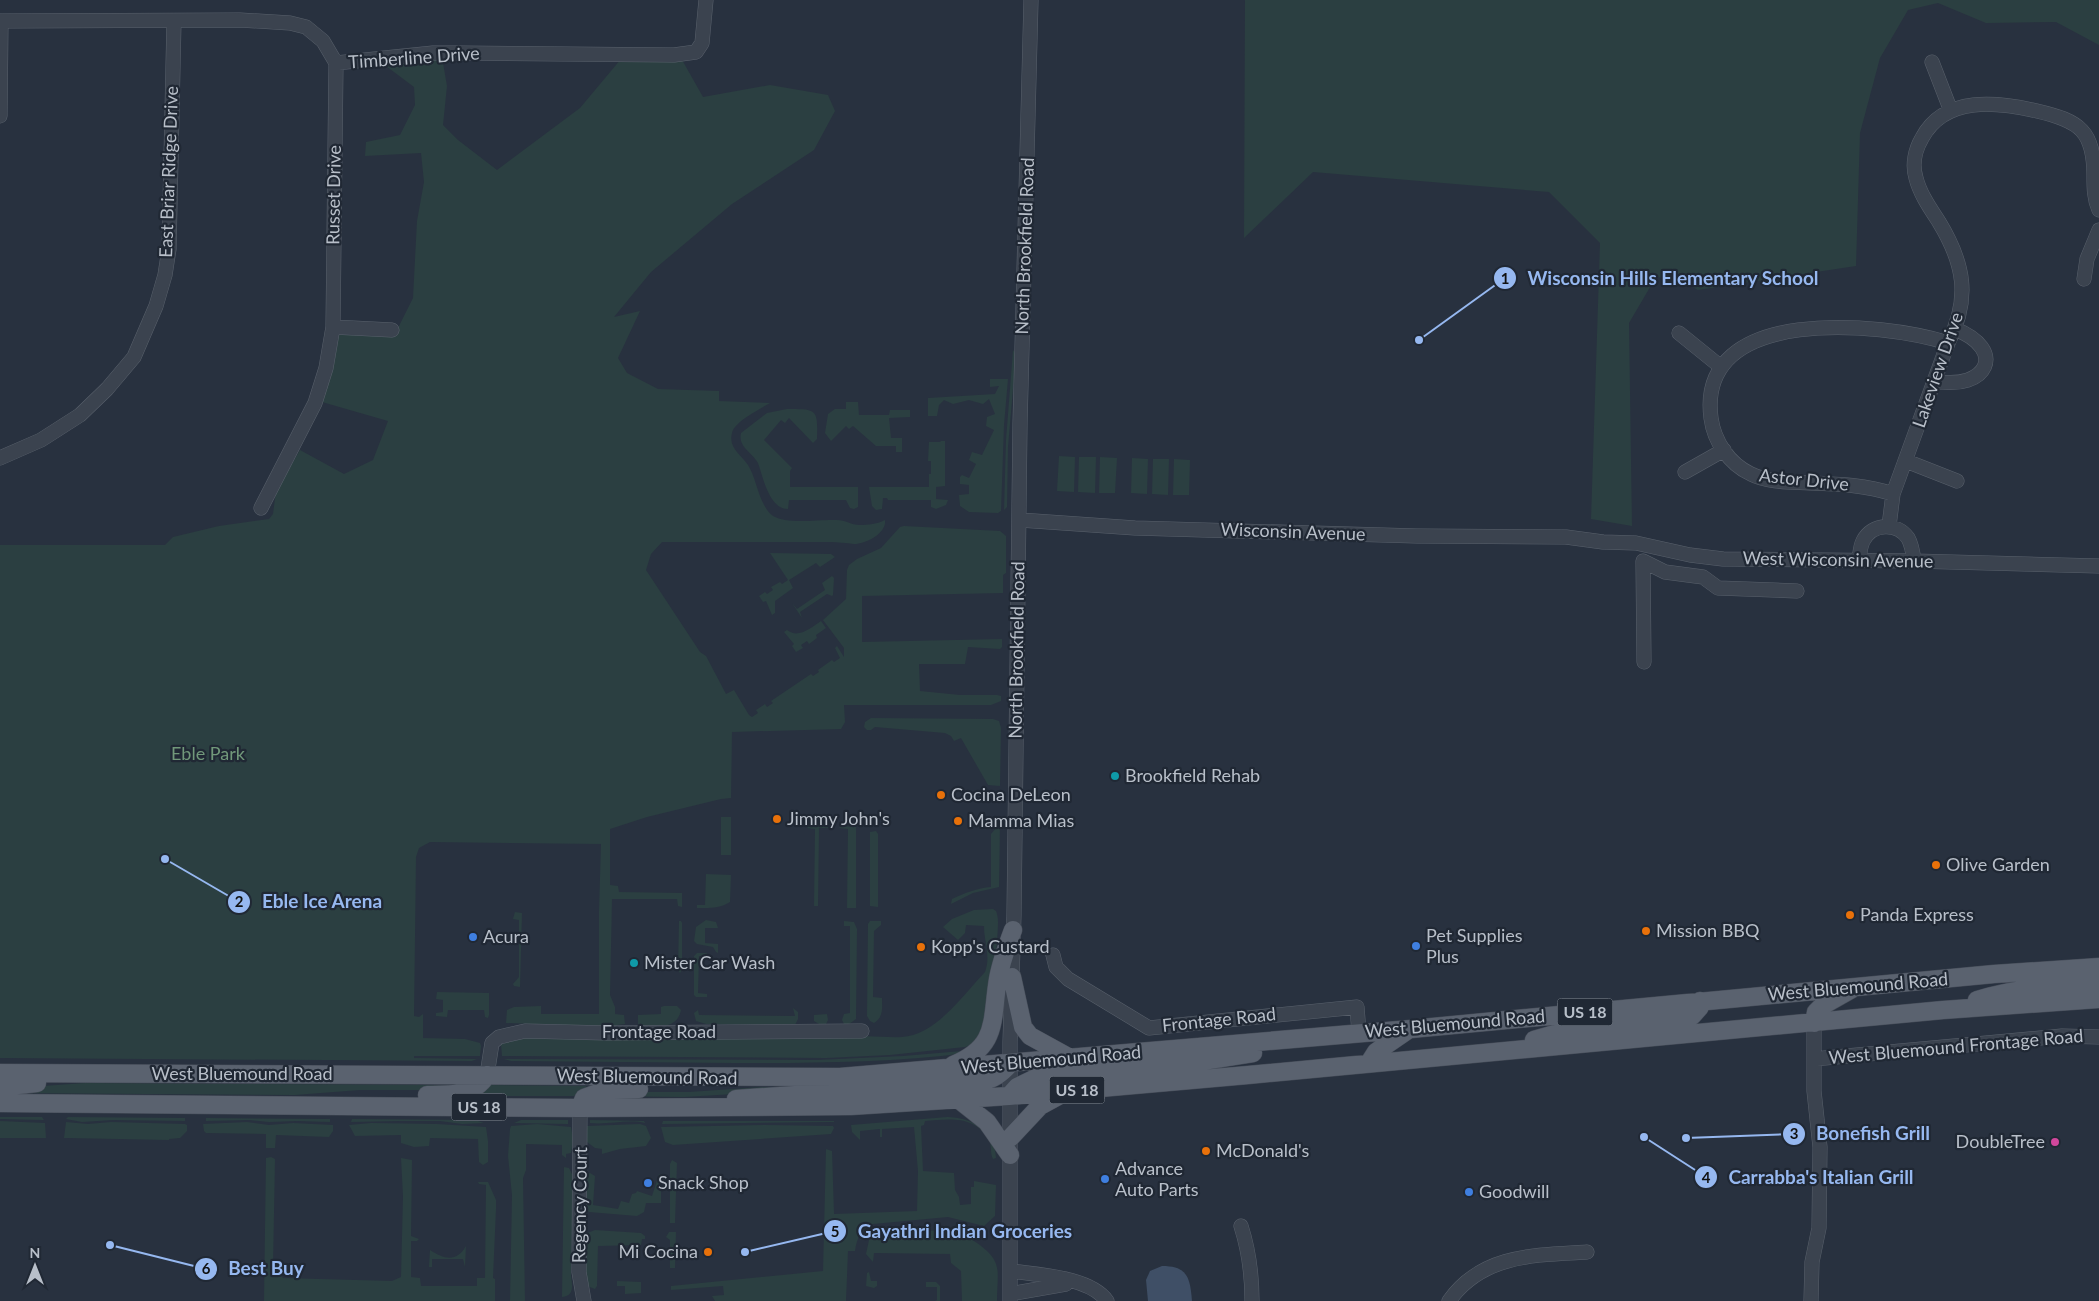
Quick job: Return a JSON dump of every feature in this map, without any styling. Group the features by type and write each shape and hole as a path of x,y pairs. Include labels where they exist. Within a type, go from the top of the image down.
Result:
{"main road":[{"path":"943,1069 962,1062 976,1053 985,1044 995,1013 1001,963 1013,930"},
{"name":"West Bluemound Road","path":"0,1073 840,1077 1411,1029 1855,987 2099,967"},
{"path":"1012,977 1023,1027 1030,1036 1070,1058"},
{"path":"1943,1010 1994,995 2045,986 2099,982"},
{"path":"1814,1023 1816,1012 1822,1006 1855,987"},
{"name":"West Bluemound Road","path":"0,1104 580,1108 844,1106 1009,1096 1943,1010 2099,999"},
{"path":"1500,1050 1555,1034 1607,1025 1692,1016 1700,1007 1700,1001"},
{"path":"1369,1063 1376,1052 1411,1029"},
{"path":"1009,1096 1017,1086 1038,1076 1190,1063 1263,1051 1316,1036"},
{"path":"681,1108 748,1096 899,1089 980,1082 993,1079 1001,1074 1010,1064"},
{"path":"0,1087 86,1074"},
{"path":"295,1105 361,1094 447,1095 474,1089 481,1084 487,1075"},
{"path":"580,1108 584,1098 606,1090 688,1089 764,1078"},
{"path":"958,1099 985,1120 1010,1147 1040,1106 1050,1099 1074,1090"}],"street":[{"name":"Timberline Drive","path":"0,21 240,20 290,23 306,27 323,41 336,63 433,53 674,55 696,52 702,43 706,0"},
{"name":"North Brookfield Road","path":"1010,1297 1009,1096 1020,437 1031,0"},
{"path":"0,21 0,116"},
{"name":"East Briar Ridge Drive","path":"0,458 40,440 80,415 134,357 156,306 169,249 174,21"},
{"path":"1932,62 1951,111"},
{"name":"Russet Drive","path":"261,508 316,403 326,368 333,327 336,63"},
{"name":"Lakeview Drive","path":"1889,526 1893,494 1936,381 1948,343 1955,329 1962,294 1959,263 1949,239 1922,196 1915,176 1916,150 1926,130 1951,111 1977,104 2007,104 2053,115 2076,124 2084,133 2092,149 2094,158 2094,195 2099,210"},
{"path":"2084,279 2088,259 2099,230"},
{"path":"333,327 392,330"},
{"path":"1679,333 1721,367 1729,357 1753,342 1802,330 1870,328 1928,337 1948,343"},
{"path":"1936,381 1950,384 1961,383 1981,372 1985,367 1986,357 1982,349 1968,336 1955,329"},
{"name":"Astor Drive","path":"1721,367 1711,392 1710,409 1715,434 1724,450 1742,469 1760,478 1770,480 1865,486 1893,494"},
{"path":"1684,472 1724,450"},
{"path":"1906,461 1957,481"},
{"name":"Wisconsin Avenue","path":"1020,520 1135,528 1417,536 1572,537"},
{"path":"1859,560 1862,543 1866,538 1879,528 1889,526 1898,529 1909,540 1914,561"},
{"name":"West Wisconsin Avenue","path":"1572,537 1603,542 1636,543 1690,555 1723,559 1914,561 2099,566"},
{"path":"1636,543 1643,561 1644,662"},
{"path":"1643,561 1652,546"},
{"path":"1643,561 1665,572 1703,577 1718,588 1797,591"},
{"name":"Frontage Road","path":"1053,954 1056,967 1068,979 1149,1028 1357,1007 1359,1033"},
{"path":"1811,1301 1812,1262 1819,1228 1820,1147 1814,1091 1814,1023"},
{"name":"Frontage Road","path":"487,1075 492,1043 499,1037 525,1031 608,1033 862,1031"},
{"name":"West Bluemound Frontage Road","path":"1814,1059 2062,1036 2099,1037"},
{"name":"Regency Court","path":"580,1108 579,1272 584,1301"},
{"path":"1241,1226 1252,1275 1252,1301"},
{"path":"1449,1301 1473,1278 1508,1259 1543,1254 1587,1252"},
{"path":"1011,1271 1084,1284 1099,1293 1107,1301"},
{"path":"1010,1297 1054,1286 1084,1284"}],"green space":[{"path":"1245,0 2099,0 2099,45 2056,22 1986,23 1938,3 1908,10 1880,58 1860,133 1856,266 1698,290 1678,279 1656,277 1629,323 1632,526 1591,519 1600,243 1549,192 1313,172 1244,238"},
{"name":"Eble Park","path":"442,57 447,86 443,125 458,140 497,170 580,108 621,59 681,58 703,97 770,85 828,95 835,111 814,150 732,204 651,272 614,317 640,311 618,358 627,373 658,389 719,391 719,401 770,403 737,425 731,438 733,447 751,471 764,506 773,516 787,520 837,520 859,525 873,524 885,520 885,525 875,537 859,544 839,542 662,542 651,554 646,570 700,652 706,656 726,694 734,690 752,717 758,713 756,710 765,704 767,707 773,703 771,701 811,674 813,676 832,660 834,662 840,658 835,648 837,646 844,657 844,648 823,620 846,599 847,570 849,565 857,559 881,548 900,527 904,526 1000,531 1006,536 1006,573 1003,575 1003,593 862,596 862,642 1002,639 1002,647 1000,649 968,647 965,664 919,664 920,691 960,695 997,695 1001,696 1001,701 991,705 844,705 845,722 841,729 732,732 731,798 647,817 610,829 610,885 618,886 619,892 682,893 682,907 678,906 677,899 612,899 610,995 615,1007 615,1014 624,1015 625,1024 617,1025 617,1027 506,1023 507,1010 514,1007 541,1006 541,1014 599,1014 601,844 430,842 419,848 416,857 414,1016 419,1017 423,1014 423,1038 465,1039 480,1043 481,1046 480,1056 414,1056 414,1058 477,1059 472,1061 0,1058 0,545 165,545 173,537 219,526 269,519 273,514 276,491 300,450 344,474 373,460 388,421 322,402 337,338 341,333 396,332 413,298 417,221 424,182 421,153 365,156 366,142 400,135 415,105 414,87 382,63"},
{"path":"1013,350 1016,354 1008,447 1007,507 1004,510 1006,440"},
{"path":"990,379 1008,379 1004,425 1001,511 998,513 969,512 960,506 959,495 969,494 969,485 960,484 960,477 962,475 969,478 976,464 969,460 972,452 982,455 994,430 986,426 987,417 995,414 989,399 983,404 969,400 953,404 944,400 939,405 937,416 928,416 928,398 995,394 999,386 990,387"},
{"path":"846,402 858,402 859,415 889,415 890,410 910,410 910,417 889,418 891,438 902,438 902,452 896,452 896,446 876,446 853,426 849,429 846,426 831,441 825,433 828,414 835,409 846,409"},
{"path":"787,409 810,411 816,416 817,422 817,439 813,443 789,418 785,423 781,420 764,440 792,468 790,471 790,487 858,487 858,507 850,508 846,500 789,500 788,509 781,508 771,498 758,463 741,442 741,433 767,413"},
{"path":"945,441 945,486 936,487 936,499 948,500 946,505 936,509 931,507 931,500 888,500 883,498 882,509 876,510 872,506 869,487 929,487 931,461 928,461 929,442"},
{"path":"1059,456 1075,457 1074,492 1057,491"},
{"path":"1079,457 1096,457 1095,493 1078,492"},
{"path":"1100,457 1117,458 1115,493 1099,493"},
{"path":"1132,458 1148,459 1147,494 1131,493"},
{"path":"1153,459 1169,459 1168,495 1152,494"},
{"path":"1174,459 1190,460 1189,495 1173,495"},
{"path":"770,553 831,554 835,557 820,567 816,563 789,580 793,588 775,601 775,613 772,615 766,601 763,602 759,596 773,590 771,587 780,582 782,584 788,580"},
{"path":"832,576 834,578 833,595 827,594 800,612 802,618 792,603 797,609 825,590 822,583"},
{"path":"821,621 826,628 816,635 817,638 809,644 807,641 801,645 803,648 796,652 792,646 794,644 784,632 787,630 800,633"},
{"path":"871,718 993,719 999,721 1001,728 1000,786 988,785 961,738 954,741 951,736 945,733 875,727 867,730 864,727 865,722"},
{"path":"721,817 731,817 731,855 721,855"},
{"path":"1000,823 999,887 973,893 951,904 952,899 976,890 991,887 991,834"},
{"path":"811,824 826,825 828,827 819,828 818,906 814,906 815,829 807,828"},
{"path":"841,826 856,827 856,908 847,908 848,829 839,828"},
{"path":"876,831 878,834 878,907 870,906 870,832"},
{"path":"706,874 731,875 730,902 718,907 697,908 697,905 705,905"},
{"path":"993,909 996,911 998,933 988,1003 980,1033 975,1042 965,1047 890,1055 826,1058 502,1056 501,1044 523,1037 611,1039 848,1038 914,1035 937,1022 948,1012 985,972 987,966 984,926 966,925 965,933 958,940 943,927 952,919 974,910"},
{"path":"515,912 522,913 520,987 513,984 519,977 519,920 513,919"},
{"path":"706,920 716,922 718,928 705,928 705,943 718,944 718,953 713,947 697,944 694,941 696,927"},
{"path":"679,921 682,923 682,970 680,973 678,970"},
{"path":"844,921 854,922 857,929 856,1019 849,1024 844,1024 842,1020 844,1014 850,1013 850,926 844,926"},
{"path":"870,921 881,921 881,925 874,931 873,997 882,998 882,1008 881,1015 874,1023 867,1016 868,924"},
{"path":"697,953 707,953 707,956 699,956 698,993 707,994 707,997 696,997 694,995 694,956"},
{"path":"437,992 489,993 488,1018 485,1017 484,1010 448,1010 447,1017 436,1016 436,1013 443,1012 443,1000 436,999"},
{"path":"677,1006 681,1010 676,1021 661,1026 643,1027 638,1025 638,1015 661,1014 661,1007"},
{"path":"793,1008 798,1012 798,1019 795,1025 706,1024 696,1021 694,1013 698,1010 699,1015 795,1016"},
{"path":"827,1014 828,1020 826,1024 819,1024 814,1021 814,1015"},
{"path":"986,1031 967,1053 880,1061 735,1063 511,1061 504,1059 817,1060 903,1056 962,1051 971,1048"},
{"path":"85,1083 468,1085 450,1090 360,1090 295,1095 0,1093 0,1089"},
{"path":"489,1085 586,1086 586,1088 574,1096 474,1096"},
{"path":"785,1087 785,1091 684,1097 597,1096 632,1092 689,1092"},
{"path":"0,1117 42,1117 44,1120 0,1119"},
{"path":"68,1117 185,1118 185,1121 113,1120 82,1122 66,1119"},
{"path":"947,1117 965,1120 980,1127 991,1140 995,1148 996,1158 993,1159 992,1157 989,1140 983,1132 969,1122 961,1120 925,1121 924,1125 921,1126 923,1171 954,1173 955,1190 959,1197 960,1205 971,1204 971,1187 974,1187 974,1181 996,1185 995,1216 984,1226 948,1217 873,1224 860,1234 855,1251 848,1251 846,1301 715,1301 712,1296 724,1295 723,1286 671,1290 671,1286 823,1271 826,1149 832,1151 834,1214 917,1211 918,1171 914,1127 882,1129 882,1137 880,1137 880,1129 860,1131 860,1140 852,1132 851,1125"},
{"path":"206,1118 330,1119 330,1122 206,1121"},
{"path":"352,1119 475,1120 484,1123 462,1124 440,1121 351,1122"},
{"path":"521,1120 568,1120 568,1124 514,1123"},
{"path":"590,1120 644,1121 645,1123 590,1123"},
{"path":"0,1121 45,1123 46,1138 0,1138"},
{"path":"663,1121 834,1121 834,1122 662,1124"},
{"path":"66,1122 88,1124 111,1122 185,1124 187,1125 187,1131 180,1138 169,1140 64,1138"},
{"path":"247,1122 269,1125 293,1123 333,1125 333,1131 329,1137 276,1135 275,1148 266,1148 266,1134 206,1133 203,1124"},
{"path":"371,1123 486,1127 488,1162 483,1165 479,1162 478,1139 430,1138 429,1146 414,1147 401,1143 401,1135 355,1136 349,1125"},
{"path":"537,1124 571,1127 573,1140 571,1153 566,1154 566,1158 562,1155 562,1145 526,1144 526,1170 523,1178 525,1301 510,1301 512,1195 508,1156 510,1129 511,1126"},
{"path":"640,1124 646,1126 651,1138 646,1146 620,1149 602,1154 602,1149 595,1148 587,1142 587,1126"},
{"path":"833,1126 834,1128 831,1134 673,1145 665,1142 661,1127"},
{"path":"271,1157 275,1159 273,1267 283,1278 392,1281 401,1277 403,1196 401,1158 412,1160 411,1236 419,1239 411,1241 411,1277 420,1278 421,1286 477,1286 477,1278 485,1278 486,1185 479,1184 478,1182 488,1182 496,1200 493,1278 495,1279 495,1301 264,1301 266,1158"},
{"path":"672,1160 677,1163 675,1223 670,1223 670,1164"},
{"path":"564,1167 569,1168 573,1176 572,1286 569,1295 562,1297"},
{"path":"590,1173 595,1176 593,1205 618,1209 621,1201 629,1203 632,1194 637,1191 652,1196 659,1174 661,1175 661,1203 646,1203 644,1212 637,1216 589,1212 586,1209 587,1174"},
{"path":"953,1229 977,1243 992,1256 998,1274 997,1301 962,1301 961,1271 951,1263 950,1254 874,1253 873,1262 866,1254 869,1240 878,1235"},
{"path":"595,1230 641,1233 645,1236 645,1239 642,1239 641,1245 598,1246 597,1286 595,1289 587,1286 585,1277 585,1234"},
{"path":"669,1232 676,1232 675,1268 670,1268 670,1240 666,1237"},
{"path":"466,1246 465,1267 463,1259 432,1259 432,1267 429,1267 430,1250 440,1256 450,1258 458,1255"},
{"path":"869,1272 871,1281 877,1281 877,1286 874,1288 866,1286 867,1273"},
{"path":"617,1281 641,1282 641,1293 625,1294 625,1286 617,1286"},
{"path":"926,1282 936,1282 940,1286 940,1301 935,1301 937,1300 937,1287 926,1287"}],"water":[{"path":"1162,1266 1177,1268 1186,1275 1192,1301 1148,1301 1146,1280 1150,1271"}],"place":[{"name":"Wisconsin Hills Elementary School","path":"1419,340"},
{"name":"Brookfield Rehab","path":"1115,776"},
{"name":"Cocina DeLeon","path":"941,795"},
{"name":"Jimmy John's","path":"777,819"},
{"name":"Mamma Mias","path":"958,821"},
{"name":"Eble Ice Arena","path":"165,859"},
{"name":"Olive Garden","path":"1936,865"},
{"name":"Panda Express","path":"1850,915"},
{"name":"Mission BBQ","path":"1646,931"},
{"name":"Acura","path":"473,937"},
{"name":"Pet Supplies Plus","path":"1416,946"},
{"name":"Kopp's Custard","path":"921,947"},
{"name":"Mister Car Wash","path":"634,963"},
{"name":"Carrabba's Italian Grill","path":"1644,1137"},
{"name":"Bonefish Grill","path":"1686,1138"},
{"name":"DoubleTree","path":"2055,1142"},
{"name":"McDonald's","path":"1206,1151"},
{"name":"Advance Auto Parts","path":"1105,1179"},
{"name":"Snack Shop","path":"648,1183"},
{"name":"Goodwill","path":"1469,1192"},
{"name":"Best Buy","path":"110,1245"},
{"name":"Mi Cocina","path":"708,1252"},
{"name":"Gayathri Indian Groceries","path":"745,1252"}]}
